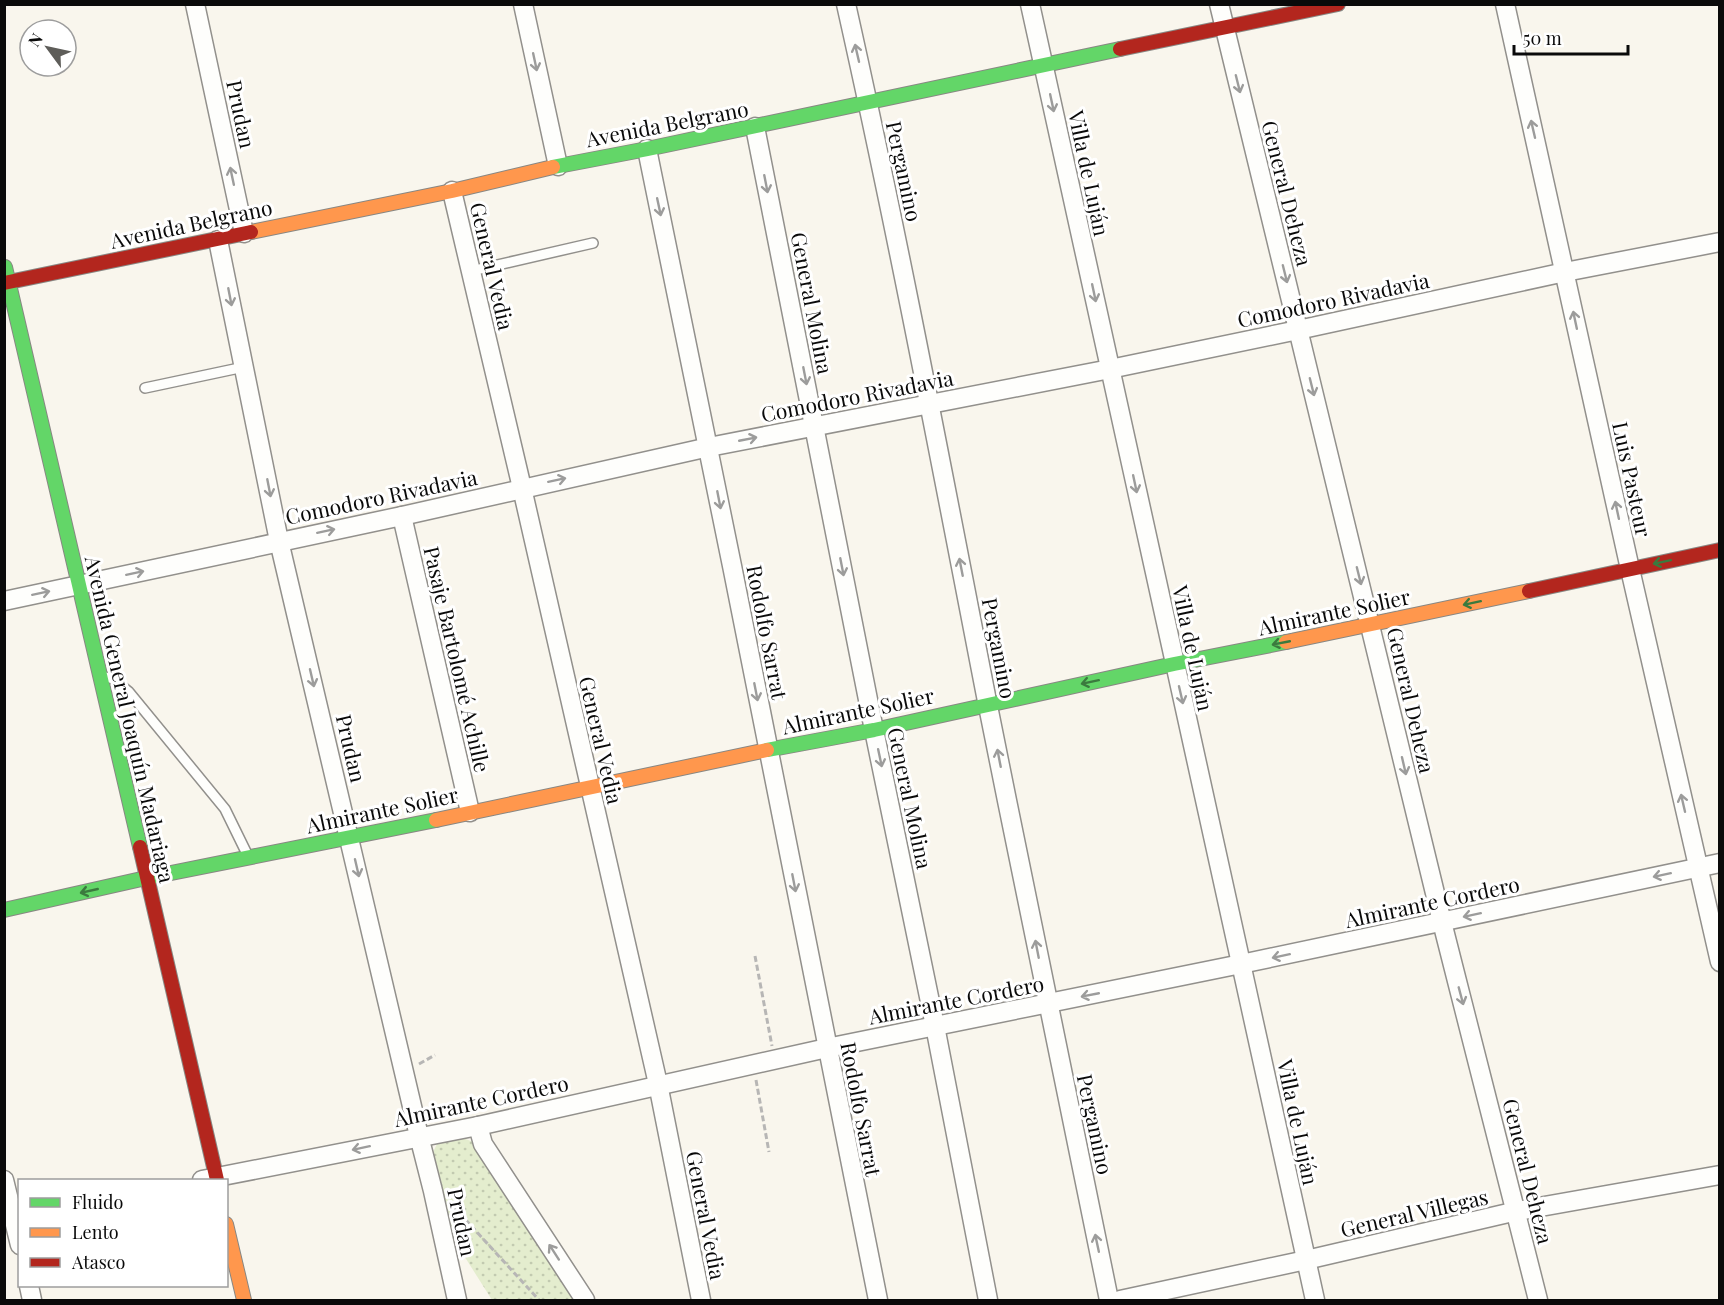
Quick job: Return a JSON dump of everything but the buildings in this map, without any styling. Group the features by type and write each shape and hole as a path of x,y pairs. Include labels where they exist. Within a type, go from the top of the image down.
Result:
{"street":[{"name":"Prudan","path":"195,4 244,233"},
{"path":"523,4 558,166"},
{"name":"Pergamino","path":"846,4 930,403 988,704 1109,1300"},
{"name":"Villa de Luján","path":"1030,4 1315,1300"},
{"name":"General Deheza","path":"1219,4 1442,922 1538,1300"},
{"name":"Avenida Belgrano","path":"6,283 1338,4"},
{"name":"Luis Pasteur","path":"1505,4 1719,962"},
{"name":"General Molina","path":"755,127 988,1300"},
{"name":"Rodolfo Sarrat","path":"647,149 709,447 878,1300"},
{"name":"General Vedia","path":"452,191 658,1084 700,1300"},
{"name":"Prudan","path":"218,240 279,541 419,1136 434,1191 457,1300"},
{"name":"Comodoro Rivadavia","path":"4,601 402,516 709,447 1110,369 1565,272 1719,242"},
{"name":"Avenida General Joaquín Madariaga","path":"4,267 146,878 212,1179"},
{"name":"Pasaje Bartolomé Achille","path":"402,516 470,812"},
{"name":"Almirante Solier","path":"4,910 146,878 874,730 1174,664 1371,625 1719,550"},
{"name":"Almirante Cordero","path":"217,1179 419,1136 478,1126 774,1059 1242,964 1719,863"},
{"path":"478,1126 483,1144 585,1300"},
{"name":"General Villegas","path":"1120,1300 1306,1260 1516,1210 1719,1175"},
{"path":"4,1179 18,1238"},
{"path":"228,1232 244,1300"}],"lane":[{"path":"471,271 593,243"},
{"path":"145,388 244,367"},
{"path":"99,675 113,679 129,692 225,809 249,858"}],"path":[{"path":"755,956 774,1059"},
{"path":"413,1067 435,1055"},
{"path":"753,1064 769,1152"},
{"path":"448,1200 539,1300"}],"green space":[{"path":"450,1138 463,1138 476,1143 577,1300 492,1300 456,1243 432,1154 437,1144"}],"traffic: fast":[{"path":"553,167 1120,49"},
{"path":"5,267 140,847"},
{"path":"767,750 874,730 1174,664 1286,642"},
{"path":"4,910 146,878 436,820"}],"traffic: slow":[{"path":"251,232 452,191 553,167"},
{"path":"1286,642 1529,591"},
{"path":"436,820 767,750"},
{"path":"228,1232 244,1300"}],"traffic: jam":[{"path":"1120,49 1338,4"},
{"path":"4,283 251,232"},
{"path":"1529,591 1720,550"},
{"path":"140,847 217,1179"}]}
